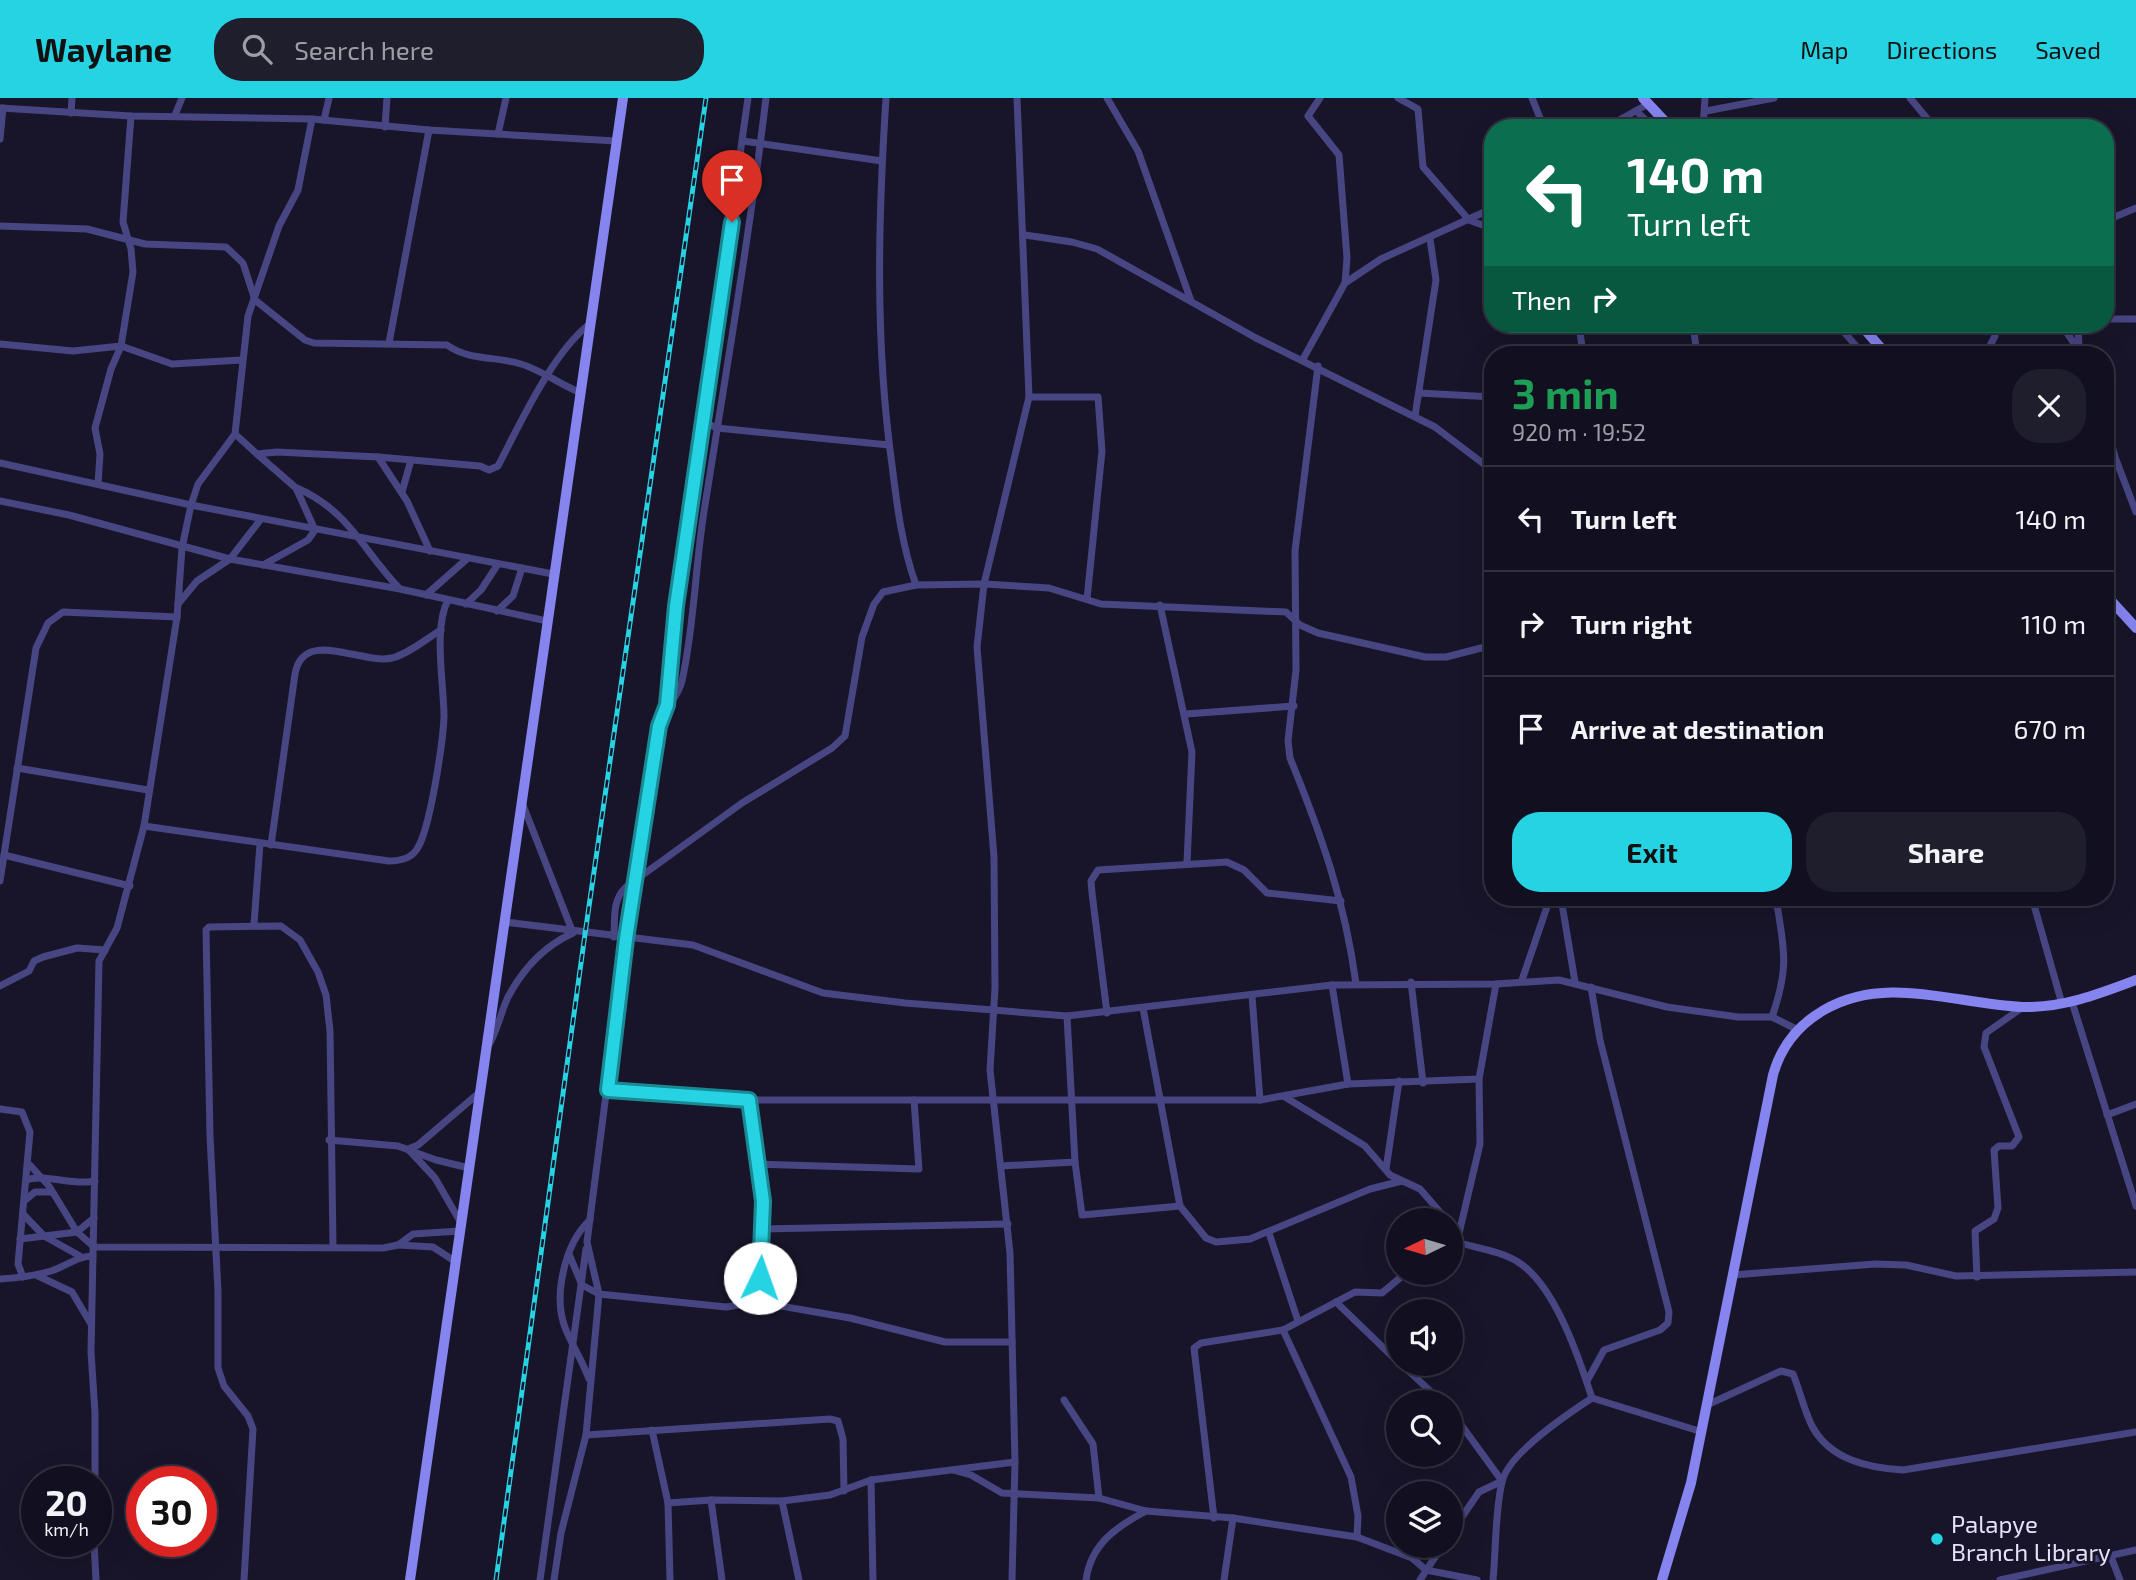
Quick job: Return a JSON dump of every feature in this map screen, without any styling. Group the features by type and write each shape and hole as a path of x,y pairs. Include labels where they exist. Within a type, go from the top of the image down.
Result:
{"street":[{"path":"71,113 72,98"},
{"path":"175,115 182,98"},
{"path":"324,120 329,98"},
{"path":"385,127 387,98"},
{"path":"498,134 506,98"},
{"path":"410,1580 623,98"},
{"path":"540,1580 575,1346 626,939 659,726 667,705 676,606 748,98"},
{"path":"667,705 677,700 685,666 717,428 745,268 766,98"},
{"path":"886,98 882,161 881,357 889,445 903,546 916,585"},
{"path":"1012,1580 1015,1462 1008,1224 992,1101 994,857 977,647 984,583 1029,397 1017,98"},
{"path":"1107,98 1138,151 1191,302"},
{"path":"1303,359 1345,283 1347,258 1339,155 1308,116 1320,98"},
{"path":"1398,98 1418,109 1423,167 1469,220 1484,226"},
{"path":"1532,98 1540,119"},
{"path":"1705,98 1705,119"},
{"path":"1706,111 1774,98"},
{"path":"1910,98 1928,119"},
{"path":"1621,119 1636,111 1645,101 1662,119"},
{"path":"0,139 2,108 131,116 312,119 385,127 616,141"},
{"path":"1636,111 1644,119"},
{"path":"98,484 100,454 95,428 111,369 121,346 133,272 123,222 131,116"},
{"path":"95,1466 92,1326 99,967 117,928 144,826 177,617 182,548 191,505 198,484 235,434 248,316 279,226 298,190 312,119"},
{"path":"389,343 429,130"},
{"path":"743,141 882,161"},
{"path":"2114,216 2136,208"},
{"path":"1345,283 1381,259 1484,212"},
{"path":"0,226 87,229 128,242 226,247 243,263 255,300 298,337 314,343 447,345 466,356 524,364 545,378 581,393"},
{"path":"1024,235 1072,242 1097,249 1191,302 1435,427 1484,464"},
{"path":"1415,416 1436,281 1430,239"},
{"path":"2114,319 2136,319"},
{"path":"257,454 277,452 378,457 489,470 498,466 545,378 573,340 591,323"},
{"path":"0,344 73,351 121,346 149,359 172,364 242,360"},
{"path":"1318,366 1294,551 1294,706 1288,741 1290,758 1317,821 1341,901 1348,927 1356,984"},
{"path":"1419,393 1484,397"},
{"path":"1029,397 1098,397 1102,452 1087,599"},
{"path":"704,422 717,428 889,445"},
{"path":"235,434 296,488 330,505 360,538 376,564 400,589"},
{"path":"2114,453 2136,512"},
{"path":"378,457 402,493 430,551"},
{"path":"402,493 411,460"},
{"path":"0,463 315,530 553,574"},
{"path":"296,488 305,502 315,530"},
{"path":"0,501 69,515 230,559 400,589 548,621"},
{"path":"178,604 197,581 230,559 261,519"},
{"path":"262,565 307,540 315,530"},
{"path":"426,595 468,558"},
{"path":"466,604 481,590 498,564"},
{"path":"497,611 513,596 522,568"},
{"path":"614,937 619,894 742,803 832,748 845,736 850,723 857,659 874,604 883,593 916,585 984,583 1049,588 1101,604 1286,612 1318,633 1425,657 1446,657 1484,647"},
{"path":"144,826 399,861 417,850 426,821 443,722 441,630 443,610 448,600"},
{"path":"2114,604 2136,628"},
{"path":"1160,605 1186,714 1192,752 1187,863"},
{"path":"0,881 36,648 48,623 71,611 177,617"},
{"path":"271,845 295,674 301,659 305,654 320,650 390,659 441,630"},
{"path":"1186,714 1294,706"},
{"path":"18,768 148,790"},
{"path":"521,799 573,933"},
{"path":"254,924 260,844"},
{"path":"4,855 130,886"},
{"path":"1107,1013 1092,893 1094,874 1104,868 1227,862 1237,866 1267,894 1341,901"},
{"path":"1522,980 1547,906"},
{"path":"1563,906 1575,982"},
{"path":"1772,1017 1784,981 1786,962 1777,906"},
{"path":"2035,906 2136,1206"},
{"path":"505,922 573,933 693,945 823,993 993,1010 1067,1016 1332,985 1410,982 1496,984 1522,980 1575,982 1606,994 1668,1007 1738,1017 1772,1017 1798,1030"},
{"path":"244,1580 253,1429 252,1422 220,1378 206,930 209,927 254,924 281,926 292,932 318,971 326,995 330,1031 333,1247"},
{"path":"486,1049 508,998 530,965 547,946 573,933"},
{"path":"0,986 29,971 34,961 43,957 77,948 105,950"},
{"path":"1662,1580 1691,1483 1699,1432 1734,1275 1773,1075 1780,1053 1798,1030 1815,1015 1845,998 1875,992 1908,992 2023,1007 2067,1003 2136,980"},
{"path":"1410,982 1423,1083"},
{"path":"1463,1209 1480,1144 1479,1079 1496,984"},
{"path":"1332,985 1348,1084"},
{"path":"1587,1381 1604,1350 1660,1330 1668,1323 1669,1312 1600,1040 1591,987"},
{"path":"1252,996 1260,1100"},
{"path":"1977,1277 1975,1231 1994,1219 1998,1208 1994,1150 1999,1146 2012,1146 2019,1137 1984,1047 1986,1034 2023,1007"},
{"path":"1143,1008 1158,1100 1180,1206 1206,1238 1216,1242 1250,1239 1370,1189 1402,1181"},
{"path":"1067,1016 1070,1101 1082,1215 1180,1206"},
{"path":"608,1090 749,1100 1260,1100 1348,1084 1479,1079"},
{"path":"1386,1170 1399,1081"},
{"path":"408,1149 418,1145 480,1092"},
{"path":"1284,1097 1365,1146 1386,1170 1420,1189 1437,1208"},
{"path":"749,1100 763,1201 758,1301"},
{"path":"756,1164 919,1169 914,1100"},
{"path":"2107,1115 2136,1104"},
{"path":"0,1110 22,1112 30,1132 18,1264 23,1277"},
{"path":"330,1140 408,1149 436,1160 469,1168"},
{"path":"408,1149 435,1178 461,1227"},
{"path":"1001,1166 1075,1162"},
{"path":"28,1163 52,1192 77,1232 94,1247 383,1248 398,1245 433,1247 456,1262"},
{"path":"26,1180 42,1178 80,1184 94,1181"},
{"path":"24,1201 34,1192 52,1192"},
{"path":"23,1214 44,1236 80,1256"},
{"path":"20,1240 77,1232 94,1218"},
{"path":"590,1383 560,1308 569,1254 577,1232 591,1219"},
{"path":"762,1229 1008,1224"},
{"path":"398,1245 413,1234 461,1227"},
{"path":"1269,1233 1298,1321"},
{"path":"554,1580 561,1533 586,1435 599,1294 587,1242"},
{"path":"1463,1246 1509,1257 1528,1269 1564,1326 1592,1398"},
{"path":"569,1254 582,1285 599,1294 726,1307 758,1301 850,1318 945,1342 1012,1342"},
{"path":"0,1279 34,1276 54,1270 80,1256 93,1256"},
{"path":"1734,1275 1875,1264 1906,1265 1937,1274 1977,1277 2136,1272"},
{"path":"34,1276 46,1278 72,1292 92,1326"},
{"path":"1214,1518 1194,1348 1201,1343 1283,1330 1355,1292 1382,1293 1392,1285"},
{"path":"1336,1302 1386,1350"},
{"path":"1283,1330 1351,1477 1358,1516 1357,1537"},
{"path":"1707,1405 1781,1371 1789,1371 1793,1374 1812,1425 1821,1440 1853,1462 1872,1468 1903,1470 2136,1432"},
{"path":"1414,1376 1429,1390"},
{"path":"1592,1398 1699,1432"},
{"path":"1463,1515 1479,1492 1502,1480 1528,1447 1559,1420 1592,1398"},
{"path":"1064,1400 1093,1444 1098,1498"},
{"path":"586,1435 813,1419 838,1422 843,1439 844,1491"},
{"path":"1463,1427 1502,1480 1493,1580"},
{"path":"652,1430 667,1503 670,1580"},
{"path":"667,1503 711,1500 782,1501 844,1491 871,1480 1015,1462"},
{"path":"953,1470 971,1475 1002,1493 1013,1495 1098,1498 1146,1511 1233,1518 1357,1537 1394,1549 1412,1558 1426,1570 1476,1580"},
{"path":"871,1480 873,1580"},
{"path":"711,1500 722,1580"},
{"path":"782,1501 799,1580"},
{"path":"1086,1580 1088,1565 1101,1543 1121,1524 1146,1511"},
{"path":"1224,1580 1233,1518"},
{"path":"2000,1580 2136,1550"},
{"path":"2110,1554 2120,1580"},
{"path":"95,1557 96,1580"},
{"path":"1420,1580 1434,1558"}],"railway":[{"path":"496,1580 585,934 706,98"}],"place":[{"name":"Palapye Branch Library","path":"1937,1539"}],"route":[{"path":"732,222 676,606 665,694 667,705 662,712 659,726 626,939 608,1090 749,1100 763,1201 760,1278"}]}
